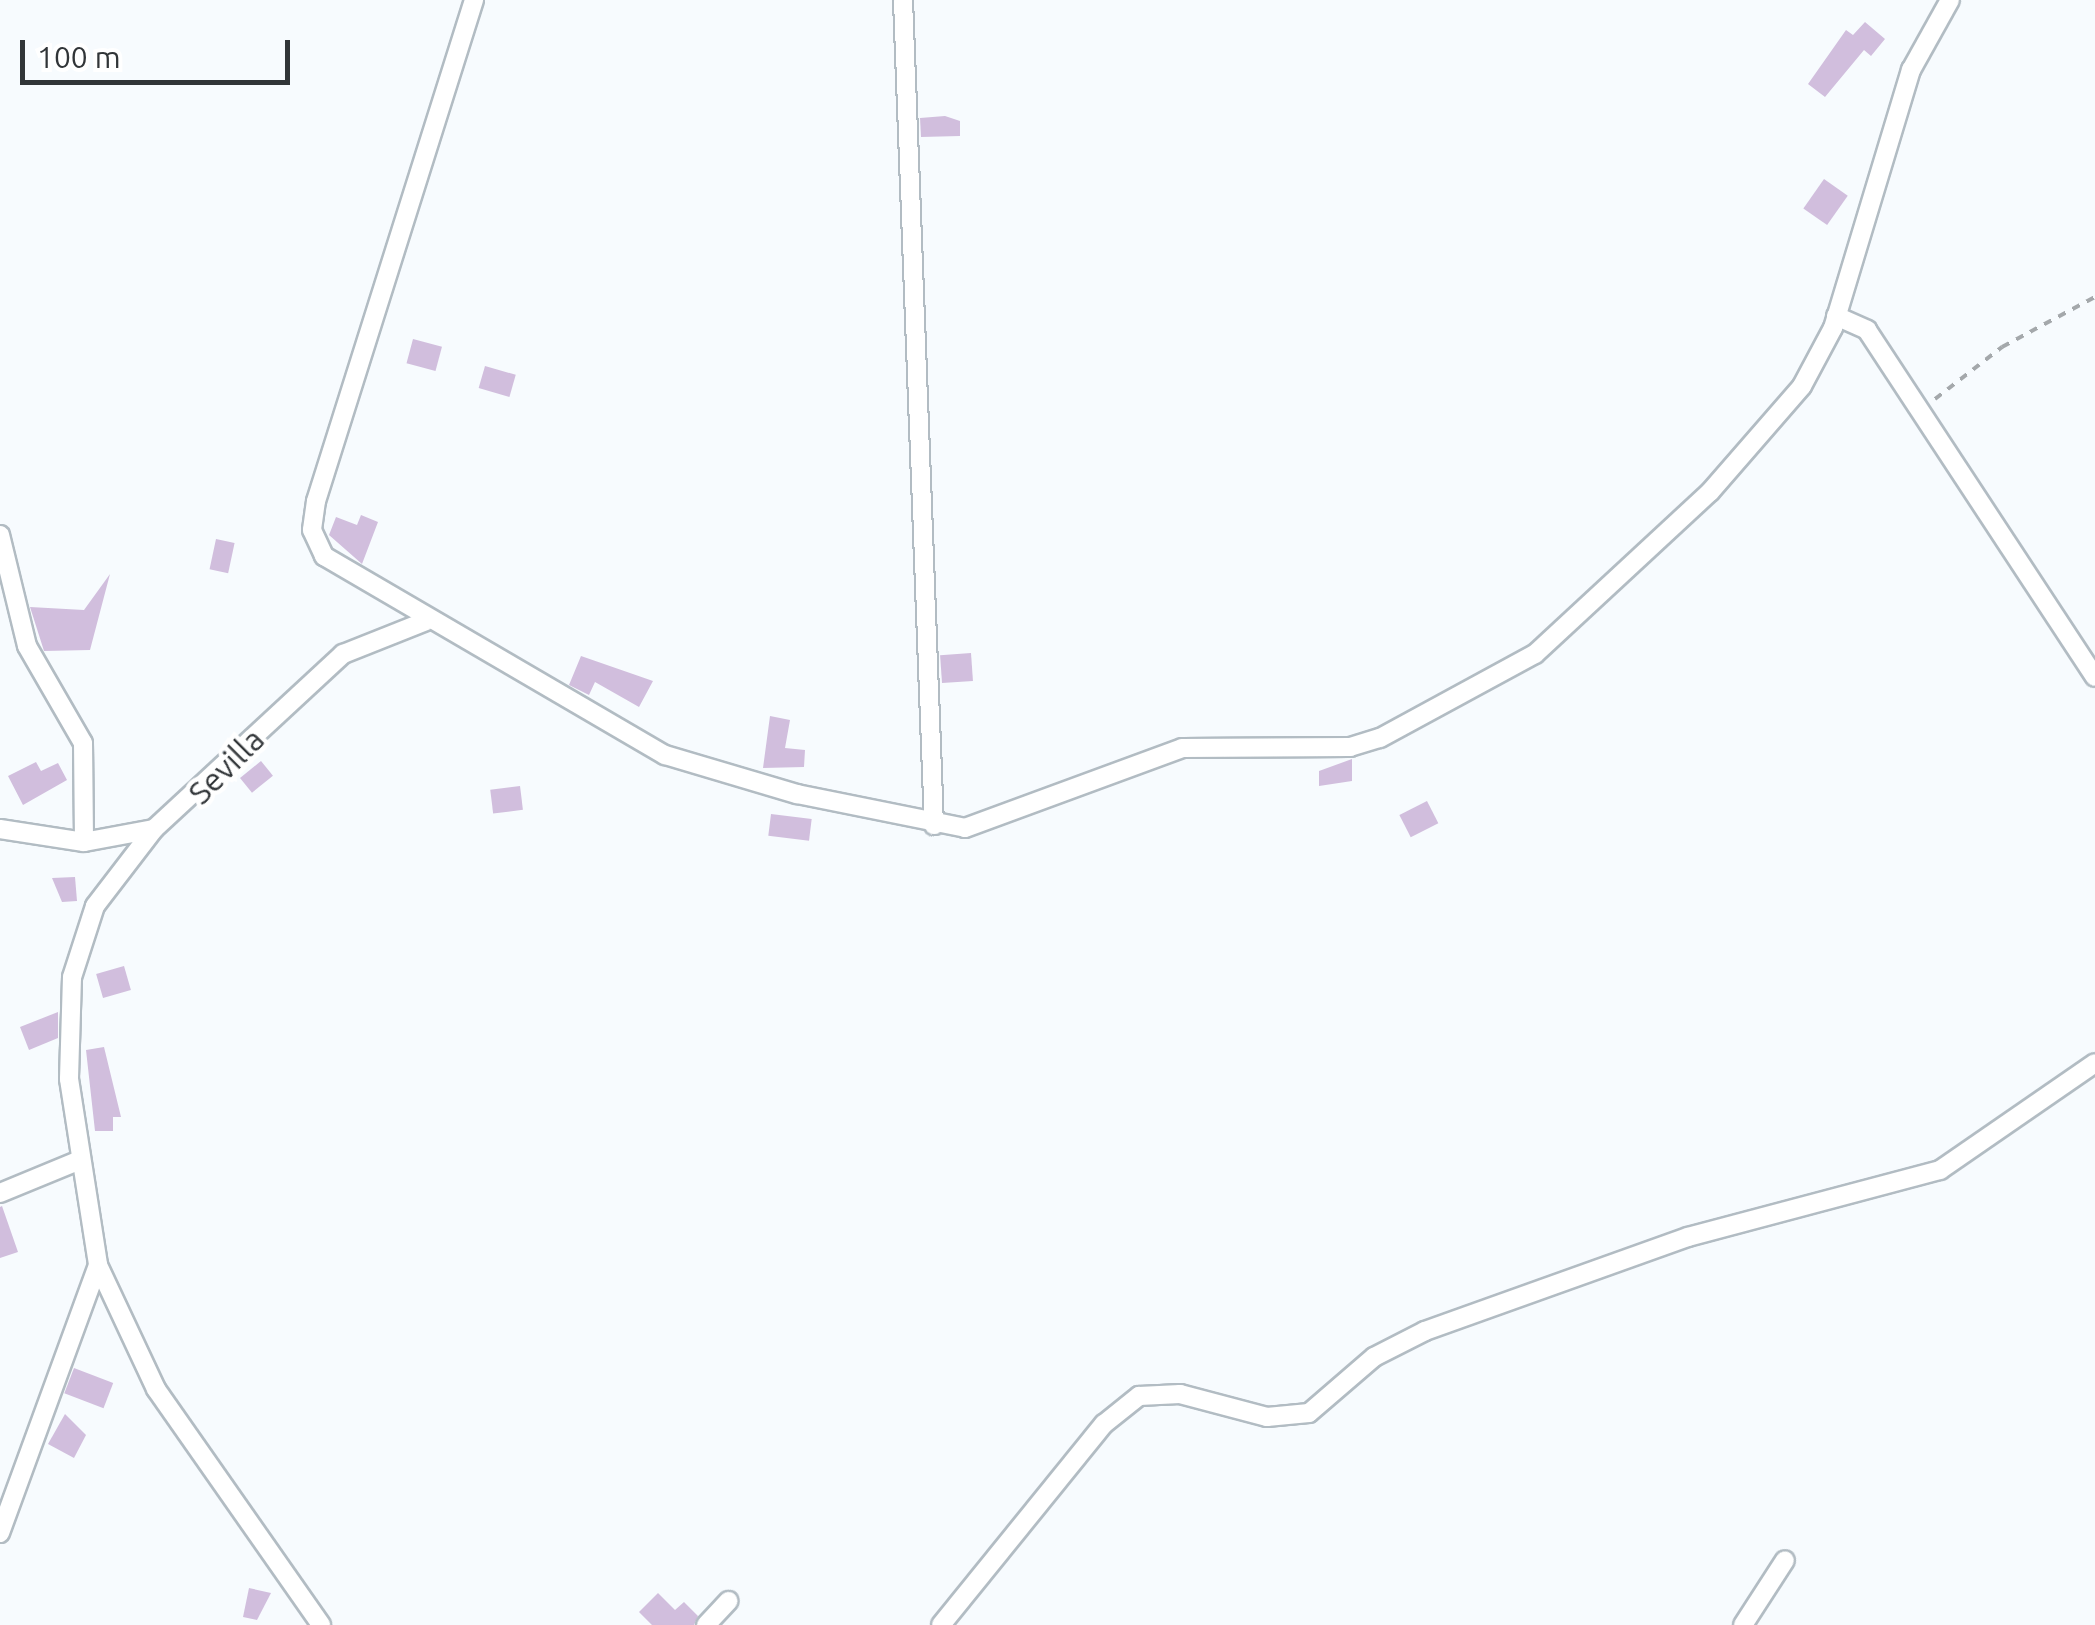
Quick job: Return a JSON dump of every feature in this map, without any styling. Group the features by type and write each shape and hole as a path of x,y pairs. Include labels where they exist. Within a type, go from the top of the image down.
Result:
{"street":[{"path":"474,0 312,530 345,574 426,621 500,654 665,754 934,826 1008,819 1182,748 1350,746 1534,654 1710,492 1802,386 1836,316 1911,70 1950,0"},
{"path":"903,0 934,826"},
{"path":"1836,316 1867,330 2095,678"},
{"path":"0,535 27,646 84,743 84,842"},
{"name":"Sevilla","path":"98,1265 69,1079 78,948 95,906 154,829 342,654 426,621"},
{"path":"0,829 84,842 154,829"},
{"path":"941,1625 1104,1424 1139,1396 1180,1394 1267,1417 1309,1413 1374,1357 1426,1331 1688,1238 1940,1170 2095,1063"},
{"path":"0,1193 80,1160"},
{"path":"0,1532 98,1265"},
{"path":"98,1265 156,1389 321,1625"},
{"path":"1744,1625 1785,1560"},
{"path":"706,1625 728,1601"}],"path":[{"path":"1919,411 2002,347 2095,297"}],"building":[{"path":"1865,22 1885,39 1871,56 1864,50 1825,97 1808,84 1846,30 1853,35"},
{"path":"945,116 960,121 960,136 921,137 920,118"},
{"path":"1824,179 1848,196 1827,225 1803,208"},
{"path":"413,339 442,347 436,371 407,363"},
{"path":"485,366 516,375 509,397 479,388"},
{"path":"361,515 378,522 362,564 329,535 336,517 357,525"},
{"path":"216,539 235,543 228,573 210,569"},
{"path":"110,574 90,650 44,651 30,607 84,610"},
{"path":"971,653 973,681 942,683 940,655"},
{"path":"581,656 653,681 639,707 595,682 589,695 569,685"},
{"path":"770,716 790,720 785,748 805,750 804,767 763,768"},
{"path":"1352,759 1352,781 1319,786 1319,771"},
{"path":"261,761 273,776 252,793 240,778"},
{"path":"36,762 41,771 58,763 67,780 23,805 8,776"},
{"path":"520,786 523,810 493,813 490,790"},
{"path":"1427,801 1438,823 1411,837 1399,815"},
{"path":"771,814 812,819 809,841 768,836"},
{"path":"75,877 77,901 62,902 52,878"},
{"path":"124,966 131,990 103,998 96,974"},
{"path":"58,1012 58,1038 29,1050 20,1027"},
{"path":"104,1047 121,1117 113,1117 113,1131 95,1131 86,1050"},
{"path":"0,1207 18,1252 0,1258"},
{"path":"74,1368 113,1383 104,1408 64,1393"},
{"path":"65,1414 86,1435 74,1458 48,1444"},
{"path":"249,1588 271,1593 257,1620 243,1617"},
{"path":"658,1593 675,1610 684,1602 698,1616 694,1625 652,1625 639,1612"}]}
